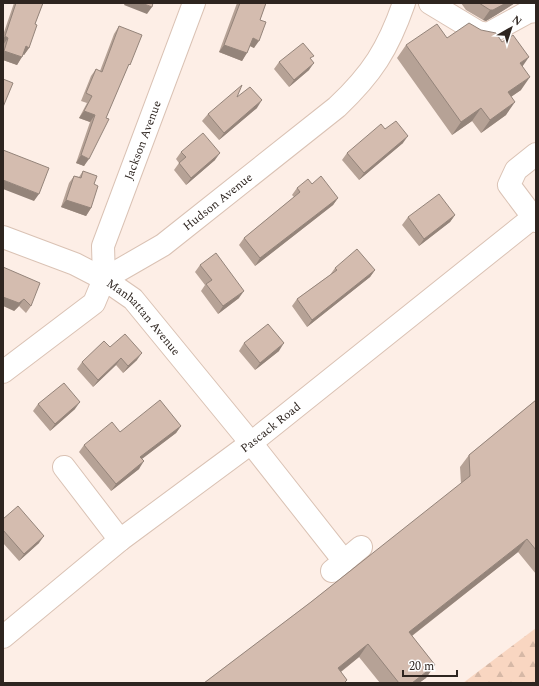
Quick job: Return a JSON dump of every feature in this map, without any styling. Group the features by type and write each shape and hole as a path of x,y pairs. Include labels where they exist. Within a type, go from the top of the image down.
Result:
{"street":[{"name":"Jackson Avenue","path":"104,279 103,246 194,3"},
{"name":"Hudson Avenue","path":"104,279 163,245 337,107 360,85 380,59 393,33 404,3"},
{"path":"430,3 478,32 488,34 528,12 536,11"},
{"path":"535,218 508,185 516,170 536,154"},
{"name":"Pascack Road","path":"3,637 120,540 251,442 535,218"},
{"name":"Manhattan Avenue","path":"3,237 75,264 104,279 133,299 251,442 338,566 361,547"},
{"path":"3,372 94,303 104,279"},
{"path":"64,467 120,540"}],"green space":[{"path":"536,628 536,683 463,683"}],"building":[{"path":"16,3 43,3 35,24 37,25 29,48 26,46 22,57 4,51 8,38 5,36"},
{"path":"142,3 153,3 152,7"},
{"path":"240,3 266,3 260,20 266,22 259,41 253,38 247,53 224,45"},
{"path":"479,3 506,3 493,10 490,10"},
{"path":"469,23 481,30 496,33 502,42 513,35 529,57 520,63 530,77 508,92 515,102 490,120 481,108 461,122 406,45 437,24 447,38"},
{"path":"119,26 142,35 106,118 109,119 89,159 81,155 95,115 84,111 92,96 86,93 96,69 102,72"},
{"path":"303,43 314,56 310,58 314,63 294,80 279,62"},
{"path":"3,79 13,83 3,107"},
{"path":"242,85 237,97 250,87 262,100 224,133 208,114"},
{"path":"396,121 408,136 364,173 347,153 381,124 385,129"},
{"path":"203,133 220,153 191,178 179,163 186,157 181,152"},
{"path":"3,150 49,168 39,194 3,180"},
{"path":"83,171 97,176 94,184 98,186 91,208 66,200 74,176 81,178"},
{"path":"321,176 338,198 260,258 244,238 300,192 297,188 308,179 312,184"},
{"path":"439,194 455,215 424,239 408,217"},
{"path":"357,249 375,270 312,320 297,299 337,270 335,268"},
{"path":"216,253 244,291 223,306 206,284 212,280 200,265"},
{"path":"3,267 40,283 31,306 24,299 19,303 3,297"},
{"path":"268,324 284,343 260,363 244,343"},
{"path":"125,334 142,353 128,366 121,358 98,380 82,362 104,341 110,347"},
{"path":"64,383 80,402 55,424 38,404"},
{"path":"160,400 181,426 140,457 144,461 116,484 84,445 112,422 120,432"},
{"path":"536,400 536,550 527,539 409,632 435,665 412,683 399,683 368,644 338,668 347,680 344,683 204,683 311,602 470,476 469,455"},
{"path":"18,506 44,536 24,554 3,530 3,519"}]}
